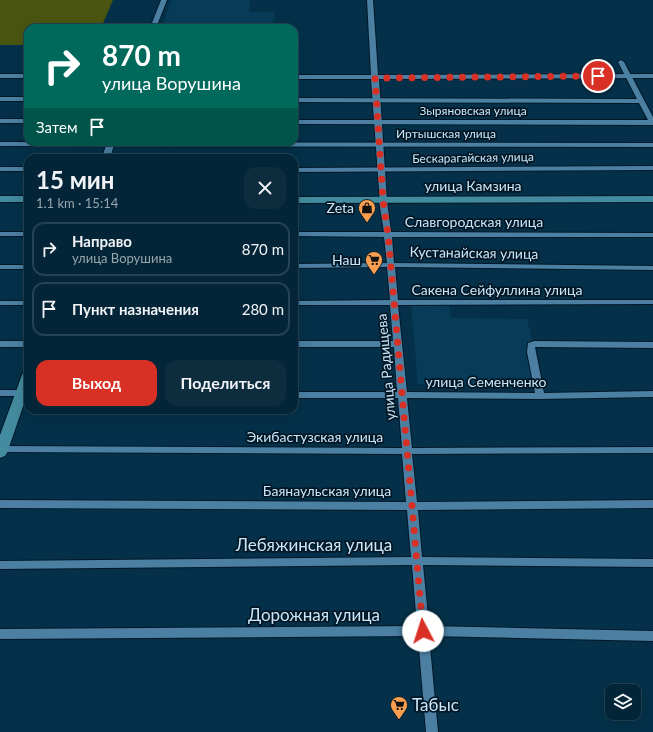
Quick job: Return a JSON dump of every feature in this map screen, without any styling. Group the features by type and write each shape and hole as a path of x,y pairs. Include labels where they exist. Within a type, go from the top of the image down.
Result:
{"main road":[{"path":"0,199 24,199"},
{"name":"улица Камзина","path":"298,200 383,201 653,199"},
{"path":"0,451 24,395"}],"street":[{"path":"155,24 164,0"},
{"name":"улица Радищева","path":"370,0 383,201 391,265 432,732"},
{"path":"621,62 640,101 653,123"},
{"path":"0,76 24,76"},
{"path":"298,77 653,76"},
{"path":"0,99 24,99"},
{"path":"298,100 640,101"},
{"path":"0,121 24,121"},
{"name":"Зыряновская улица","path":"298,122 653,123"},
{"name":"Иртышская улица","path":"0,144 24,144"},
{"name":"Иртышская улица","path":"298,144 653,145"},
{"name":"Бескарагайская улица","path":"298,170 653,168"},
{"path":"0,169 24,169"},
{"path":"0,234 24,234"},
{"name":"Славгородская улица","path":"298,234 653,235"},
{"name":"Кустанайская улица","path":"298,266 391,265 653,268"},
{"path":"0,267 24,267"},
{"name":"Сакена Сейфуллина улица","path":"298,303 653,302"},
{"path":"0,303 24,303"},
{"path":"0,344 24,344"},
{"path":"298,344 398,344"},
{"path":"540,396 531,352 531,345 653,345"},
{"path":"0,393 24,393"},
{"name":"улица Семенченко","path":"298,395 540,396 653,394"},
{"name":"Экибастузская улица","path":"0,451 407,452 653,450"},
{"name":"Баянаульская улица","path":"0,504 412,506 653,504"},
{"name":"Лебяжинская улица","path":"0,565 417,561 653,563"},
{"name":"Дорожная улица","path":"0,634 423,631 653,636"}],"shaded area":[{"path":"171,0 250,0 249,12 275,12 274,24 163,24"},
{"path":"411,305 449,305 451,318 527,319 543,385 418,384"}],"green space":[{"path":"0,0 113,0 103,24 24,24 24,45 0,45"}],"place":[{"name":"Zeta","path":"367,223"},
{"name":"Наш","path":"374,275"},
{"name":"Табыс","path":"399,720"}],"route":[{"path":"423,631 388,234 383,201 375,78 598,76"}]}
